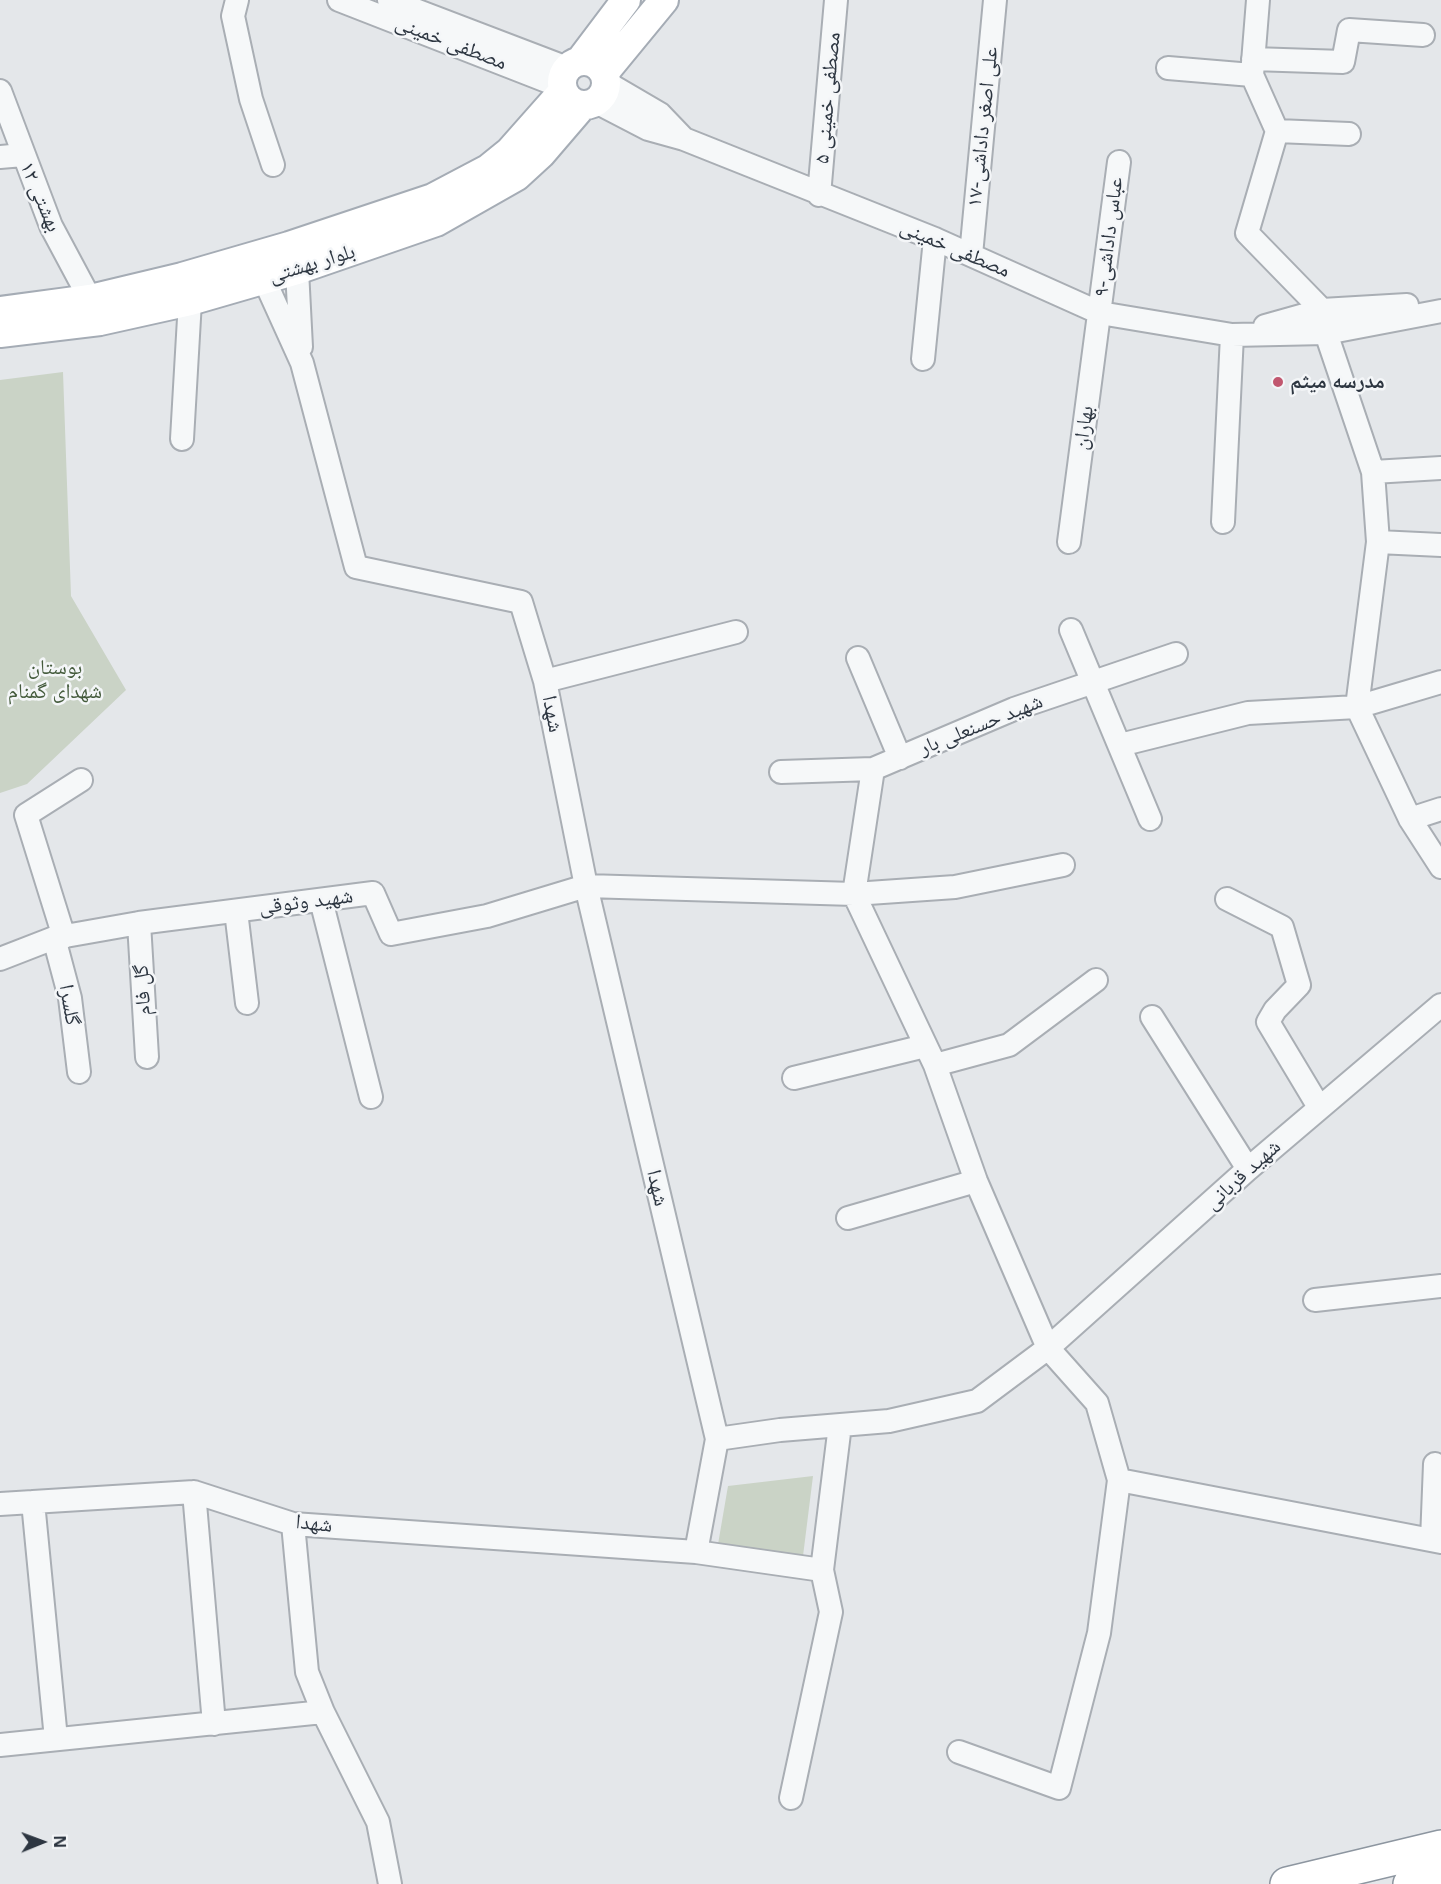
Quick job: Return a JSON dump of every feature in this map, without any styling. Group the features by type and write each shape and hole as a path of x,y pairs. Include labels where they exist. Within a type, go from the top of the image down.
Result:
{"highway":[{"path":"1287,1884 1441,1847"},
{"path":"1410,1884 1441,1876"}],"main road":[{"path":"583,84 626,0"},
{"path":"583,84 664,0"},
{"name":"بلوار بهشتی","path":"0,333 436,222 518,176 541,154 583,84"},
{"name":"بلوار بهشتی","path":"0,311 95,310 190,301 259,268"}],"street":[{"path":"237,0 233,15 251,99 273,165"},
{"name":"مصطفی خمینی","path":"339,0 583,84"},
{"name":"مصطفی خمینی","path":"389,0 583,84 648,129 684,139 819,195 935,239 1100,313 1232,335 1326,333 1441,310"},
{"name":"مصطفی خمینی ۵","path":"819,195 836,0"},
{"name":"علی اصغر داداشی-۱۷","path":"970,255 996,0"},
{"path":"1258,0 1253,67 1277,131 1247,233 1322,310 1326,333 1373,471 1378,542 1357,707 1410,819 1441,867"},
{"path":"1168,68 1253,67 1343,62 1349,30 1423,35"},
{"name":"بهشتی ۱۲","path":"0,91 51,226 95,310"},
{"path":"1277,131 1349,134"},
{"path":"0,157 23,155"},
{"name":"عباس داداشی-۹","path":"1100,313 1119,162"},
{"path":"923,358 935,239"},
{"path":"293,258 302,363"},
{"name":"شهدا","path":"0,1504 194,1492 293,1524 696,1552 717,1439 586,886 545,681 521,602 356,567 302,363 259,268"},
{"path":"182,439 190,301"},
{"name":"مصطفی خمینی","path":"1232,335 1322,310 1441,303"},
{"name":"بهاران","path":"1068,542 1100,313"},
{"path":"1223,522 1232,335"},
{"path":"1373,471 1441,468"},
{"path":"1378,542 1441,545"},
{"path":"1071,630 1150,819"},
{"path":"545,681 736,632"},
{"name":"شهید حسنعلی بار","path":"781,772 873,770 1014,709 1176,654"},
{"path":"858,658 900,758"},
{"path":"1120,745 1248,713 1357,707 1441,682"},
{"path":"873,770 854,894 930,1056 976,1181 1048,1348 1097,1403 1119,1480 1099,1633 1059,1788 959,1752"},
{"name":"گلسرا","path":"80,1072 59,937 26,815 81,780"},
{"path":"1410,819 1441,809"},
{"path":"586,886 854,894 955,887 1064,865"},
{"name":"شهید وثوقی","path":"0,959 59,937 139,923 373,893 391,934 487,916 586,886"},
{"path":"1227,899 1282,927 1299,985 1275,1010 1268,1022 1319,1107"},
{"path":"321,900 371,1097"},
{"path":"236,911 247,1003"},
{"name":"گل فام","path":"139,923 147,1058"},
{"path":"794,1078 1009,1045 1096,980"},
{"name":"شهید قربانی","path":"717,1439 889,1421 977,1401 1048,1348 1319,1107 1441,1005"},
{"path":"1152,1017 1248,1169"},
{"path":"849,1218 976,1181"},
{"path":"1316,1300 1441,1286"},
{"path":"791,1798 831,1612 822,1570 840,1425"},
{"path":"1119,1480 1437,1541 1435,1464"},
{"path":"194,1492 214,1724"},
{"path":"33,1502 56,1739"},
{"path":"293,1524 307,1672 323,1712 378,1822 390,1884"},
{"path":"696,1552 822,1570"},
{"path":"0,1745 323,1712"}],"green space":[{"name":"بوستان شهدای گمنام","path":"63,372 71,596 126,690 27,784 0,793 0,380"},
{"path":"813,1476 801,1572 716,1556 728,1486"}],"place":[{"name":"مدرسه میثم","path":"1278,382"}]}
